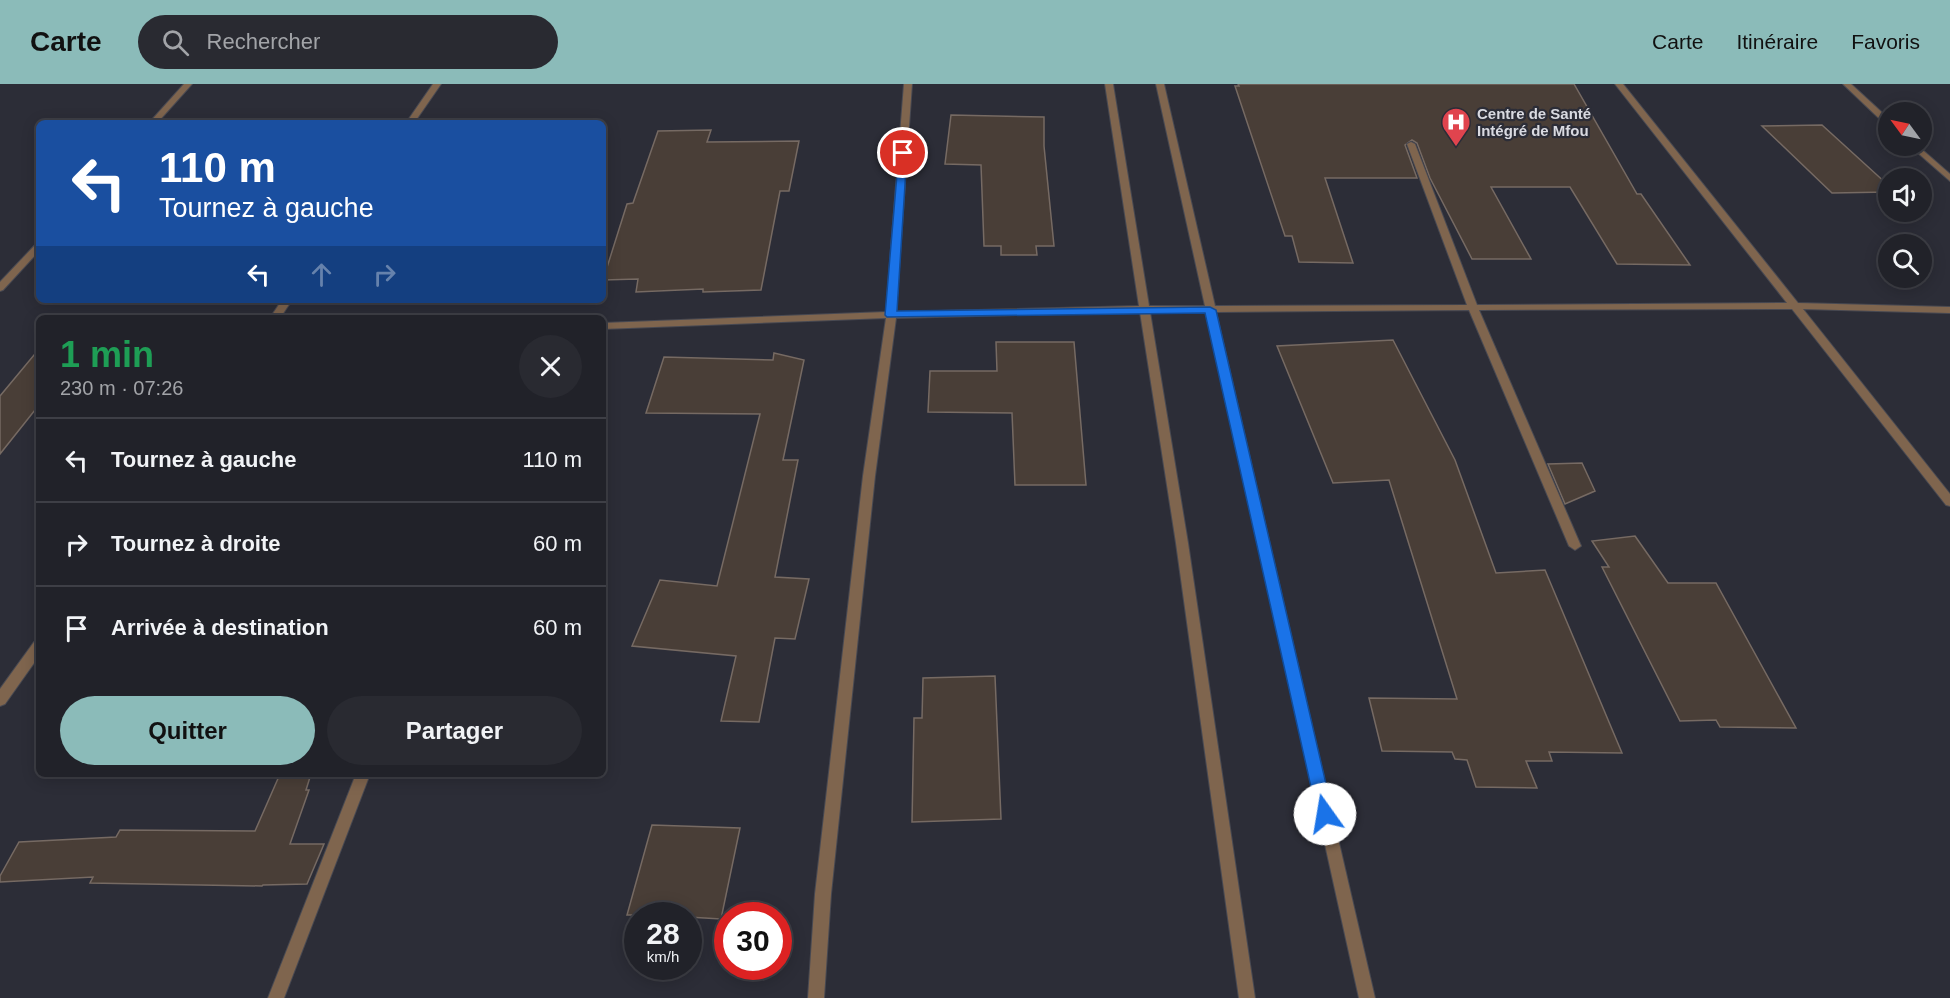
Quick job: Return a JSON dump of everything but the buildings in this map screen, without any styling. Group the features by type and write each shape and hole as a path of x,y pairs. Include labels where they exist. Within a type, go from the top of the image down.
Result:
{"street":[{"path":"156,120 188,84"},
{"path":"412,120 437,84"},
{"path":"816,998 826,858 869,476 891,315 908,84"},
{"path":"1109,84 1182,543 1247,998"},
{"path":"1160,84 1367,998"},
{"path":"1619,84 1950,502"},
{"path":"1847,84 1878,113"},
{"path":"1411,144 1473,308 1575,546"},
{"path":"1925,156 1950,178"},
{"path":"0,288 36,249"},
{"path":"606,326 891,315 1145,309 1796,306 1950,310"},
{"path":"0,700 36,649"},
{"path":"276,998 362,777"}],"place":[{"name":"Centre de Santé Intégré de Mfou","path":"1456,148"}],"route":[{"path":"903,153 891,315 1145,309 1210,310 1325,814"}]}
